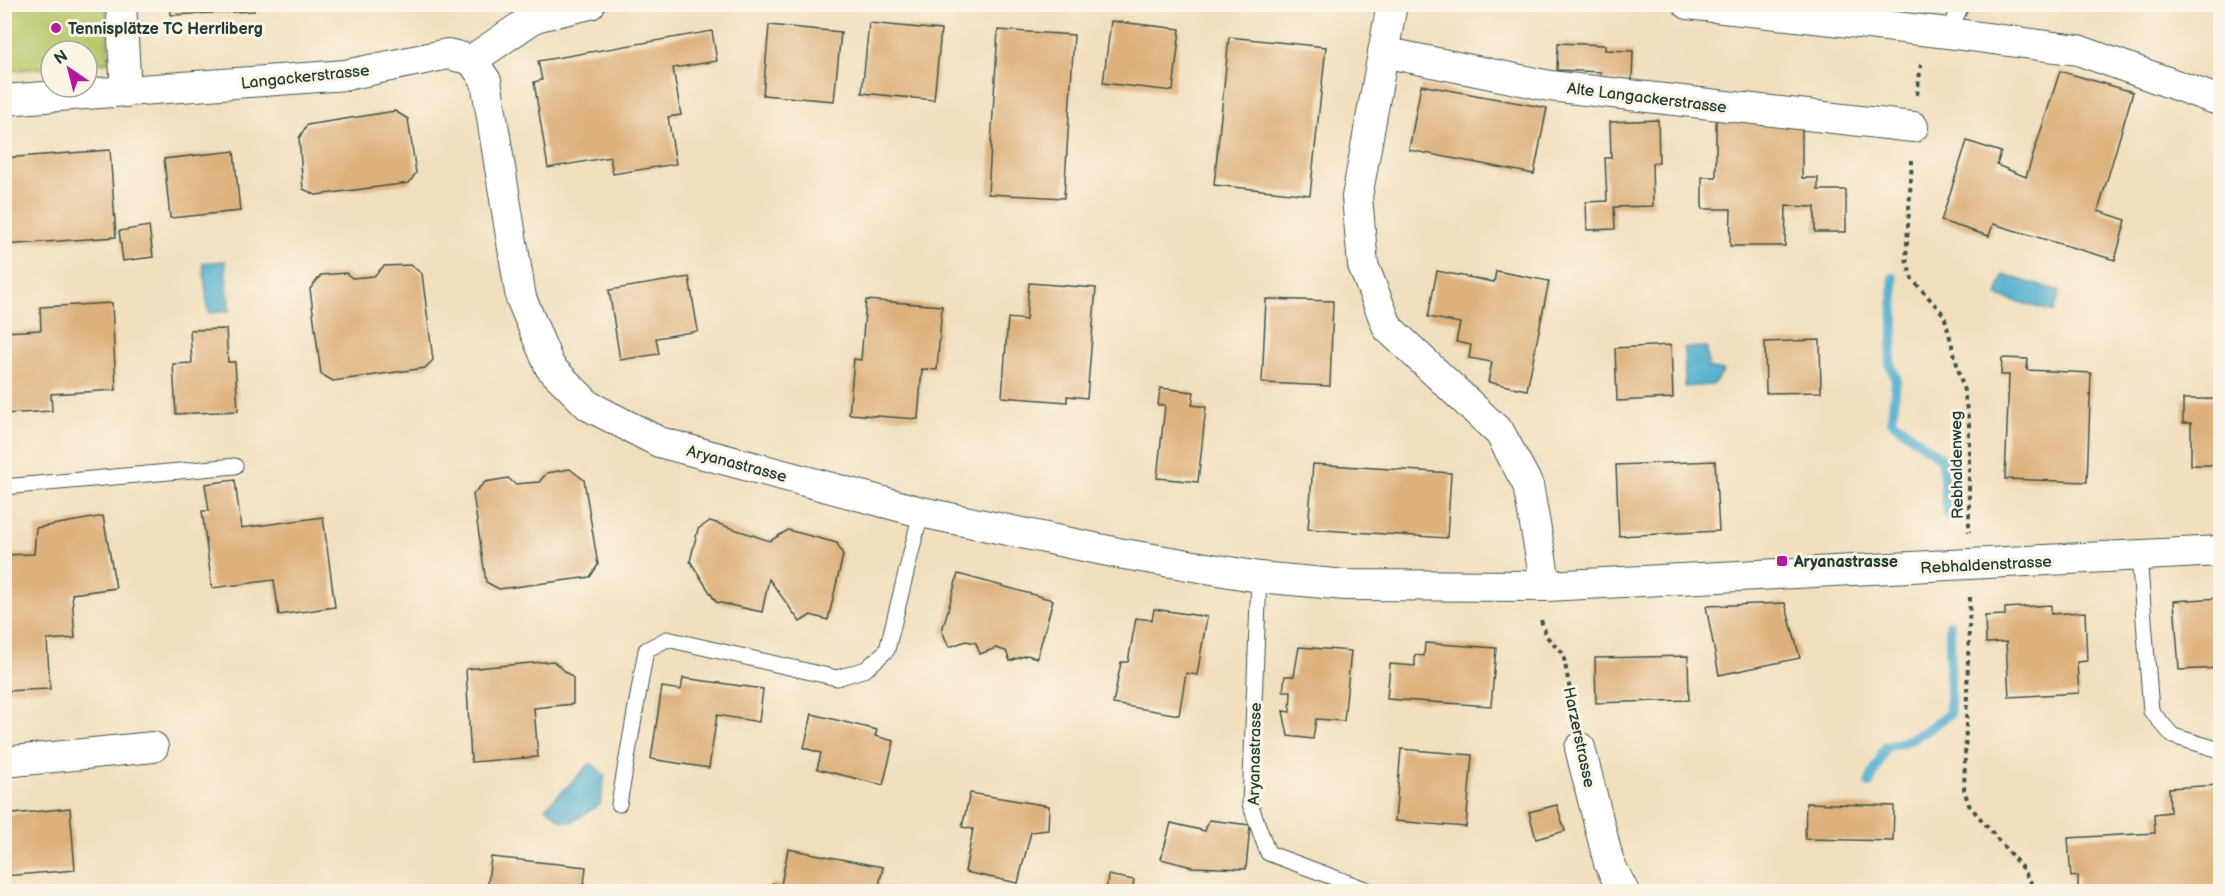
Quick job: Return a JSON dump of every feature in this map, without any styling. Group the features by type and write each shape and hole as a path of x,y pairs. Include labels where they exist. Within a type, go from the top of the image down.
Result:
{"street":[{"path":"121,4 126,92"},
{"path":"472,60 535,17 590,4"},
{"path":"1392,4 1357,197 1363,265 1388,328 1500,433 1528,484 1545,586"},
{"path":"1688,4 2078,50 2220,100"},
{"name":"Alte Langackerstrasse","path":"1383,52 1550,86 1913,127"},
{"name":"Langackerstrasse","path":"4,100 346,75 448,54 472,60"},
{"name":"Aryanastrasse","path":"472,60 486,81 521,298 550,367 589,405 659,442 921,512 1118,553 1259,577 1346,585 1545,586"},
{"name":"Rebhaldenstrasse","path":"1545,586 1969,566 2220,551"},
{"path":"4,762 153,747"},
{"name":"Harzerstrasse","path":"1580,748 1609,864 1624,891"}],"lane":[{"path":"1936,32 1962,4"},
{"path":"4,487 235,466"},
{"path":"619,804 645,650 667,639 837,678 866,669 887,650 921,512"},
{"path":"2139,555 2151,711 2173,736 2220,750"},
{"name":"Aryanastrasse","path":"1259,577 1250,804 1268,853 1373,891"}],"path":[{"name":"Rebhaldenweg","path":"1936,32 1913,127 1906,259 1912,279 1944,315 1964,390 1969,424 1969,566 1964,790 1969,805 2022,868 2037,891"},
{"name":"Harzerstrasse","path":"1545,586 1540,617 1546,636 1563,653 1580,748"}],"green space":[{"name":"Tennisplätze TC Herrliberg","path":"5,5 106,5 109,62 99,63 99,39 39,39 39,68 5,71"}],"water":[{"path":"225,261 230,311 208,313 203,263"},
{"path":"2003,275 2060,291 2054,312 1997,296"},
{"path":"1707,347 1708,368 1724,371 1712,385 1685,387 1684,348"},
{"path":"591,763 605,776 600,804 572,822 562,821 546,807"}],"building":[{"path":"170,4 254,4 254,11 171,15"},
{"path":"1111,21 1180,29 1173,91 1103,83"},
{"path":"869,23 941,30 934,100 862,93"},
{"path":"769,25 841,32 834,101 763,95"},
{"path":"998,30 1074,35 1064,198 988,194"},
{"path":"712,31 717,61 673,68 681,115 668,117 676,164 613,174 610,157 548,168 534,82 542,80 538,61"},
{"path":"1229,37 1326,47 1310,195 1214,185"},
{"path":"1558,43 1605,45 1605,50 1633,51 1632,81 1600,80 1601,72 1557,70"},
{"path":"2060,71 2133,92 2098,211 2126,220 2115,260 1993,224 1989,236 1941,221 1967,141 2001,152 1997,165 2026,177"},
{"path":"1421,85 1547,108 1534,174 1409,150"},
{"path":"395,111 408,119 416,173 409,183 316,195 303,189 299,138 307,125"},
{"path":"1658,120 1659,163 1652,163 1653,206 1614,207 1615,229 1587,230 1586,202 1607,201 1605,158 1611,158 1610,122"},
{"path":"1716,120 1802,120 1802,178 1818,178 1818,190 1846,190 1846,232 1815,232 1815,207 1786,206 1785,246 1730,246 1731,209 1702,209 1702,177 1716,177"},
{"path":"110,150 116,237 4,245 4,158"},
{"path":"234,151 240,211 170,218 164,159"},
{"path":"149,226 153,257 123,261 119,231"},
{"path":"411,265 422,274 433,360 425,368 333,381 321,374 310,289 321,275 346,273 352,278 374,276 384,266"},
{"path":"1437,271 1494,282 1496,271 1549,281 1527,390 1488,382 1492,362 1469,358 1471,345 1456,342 1460,323 1428,317"},
{"path":"689,277 698,331 656,338 659,354 620,360 609,290"},
{"path":"1029,283 1096,288 1087,398 1067,396 1067,402 1002,397 1008,318 1026,320"},
{"path":"1266,299 1333,301 1330,386 1262,383"},
{"path":"866,300 942,306 937,370 922,369 918,419 849,414 854,359 861,360"},
{"path":"112,303 116,390 51,394 52,411 4,414 4,332 41,330 40,307"},
{"path":"226,329 228,362 235,362 238,411 176,414 173,364 192,363 190,330"},
{"path":"1820,340 1821,392 1766,393 1765,342"},
{"path":"1671,345 1673,398 1617,401 1615,348"},
{"path":"2002,358 2028,359 2027,370 2091,373 2087,482 2005,479 2009,375 2001,375"},
{"path":"1160,388 1194,392 1192,405 1206,407 1198,482 1157,478 1165,405 1158,405"},
{"path":"2183,399 2220,399 2220,465 2191,465 2191,423 2183,423"},
{"path":"1715,461 1719,531 1619,536 1616,465"},
{"path":"1313,464 1451,473 1447,538 1308,529"},
{"path":"570,469 584,480 598,565 590,577 499,589 486,582 473,494 485,482 508,478 515,484 539,482 547,473"},
{"path":"235,480 241,528 323,517 335,607 279,615 274,580 212,588 202,511 209,511 205,484"},
{"path":"103,516 116,588 72,594 75,638 47,640 50,689 4,691 4,555 34,554 36,528"},
{"path":"710,521 770,541 788,530 837,543 843,555 828,620 811,615 800,622 769,579 762,612 716,602 690,561 698,529"},
{"path":"958,574 1053,600 1037,658 1027,655 1010,661 1006,651 996,648 980,654 976,643 966,641 949,647 942,631"},
{"path":"2220,598 2220,668 2179,670 2174,601"},
{"path":"1785,603 1800,658 1719,675 1706,606"},
{"path":"2051,605 2051,614 2085,612 2087,661 2077,662 2079,693 2009,697 2006,642 1986,643 1985,616 2005,615 2005,608"},
{"path":"1154,609 1207,617 1197,675 1186,673 1179,715 1113,704 1121,662 1128,662 1136,618 1152,620"},
{"path":"1425,643 1496,648 1491,706 1387,699 1390,664 1415,666 1415,655 1424,656"},
{"path":"1299,647 1351,651 1344,721 1316,719 1313,739 1288,736 1283,711 1290,712 1291,691 1283,691 1285,676 1294,676"},
{"path":"1688,656 1689,700 1596,703 1595,658"},
{"path":"553,661 573,678 573,704 534,708 538,757 471,762 466,669"},
{"path":"683,678 763,689 759,722 717,715 709,768 651,759 662,687 681,690"},
{"path":"812,714 877,730 875,736 894,741 883,785 817,769 821,753 804,748"},
{"path":"1401,749 1472,755 1466,827 1395,821"},
{"path":"2220,785 2220,833 2218,833 2220,887 2190,890 2190,892 2078,892 2078,876 2071,877 2068,838 2155,833 2154,814 2170,812 2169,788"},
{"path":"970,793 1049,806 1048,830 1031,832 1018,883 965,872 973,829 962,827"},
{"path":"1806,803 1894,806 1893,841 1805,839"},
{"path":"1557,805 1565,831 1536,839 1529,812"},
{"path":"70,808 75,870 4,876 4,815"},
{"path":"1209,820 1250,825 1246,869 1192,867 1161,859 1171,823 1205,831"},
{"path":"788,849 883,867 879,886 895,889 895,892 771,892 772,883 781,885"},
{"path":"491,857 586,867 583,892 487,892"},
{"path":"1108,875 1134,880 1132,892 1106,892"}],"waterway":[{"path":"1893,278 1894,328 1890,365 1896,378 1892,421 1942,459 1948,515"},
{"path":"1869,783 1886,747 1920,734 1950,713 1950,625"}],"place":[{"name":"Tennisplätze TC Herrliberg","path":"56,28"},
{"name":"Aryanastrasse","path":"1782,561"}]}
